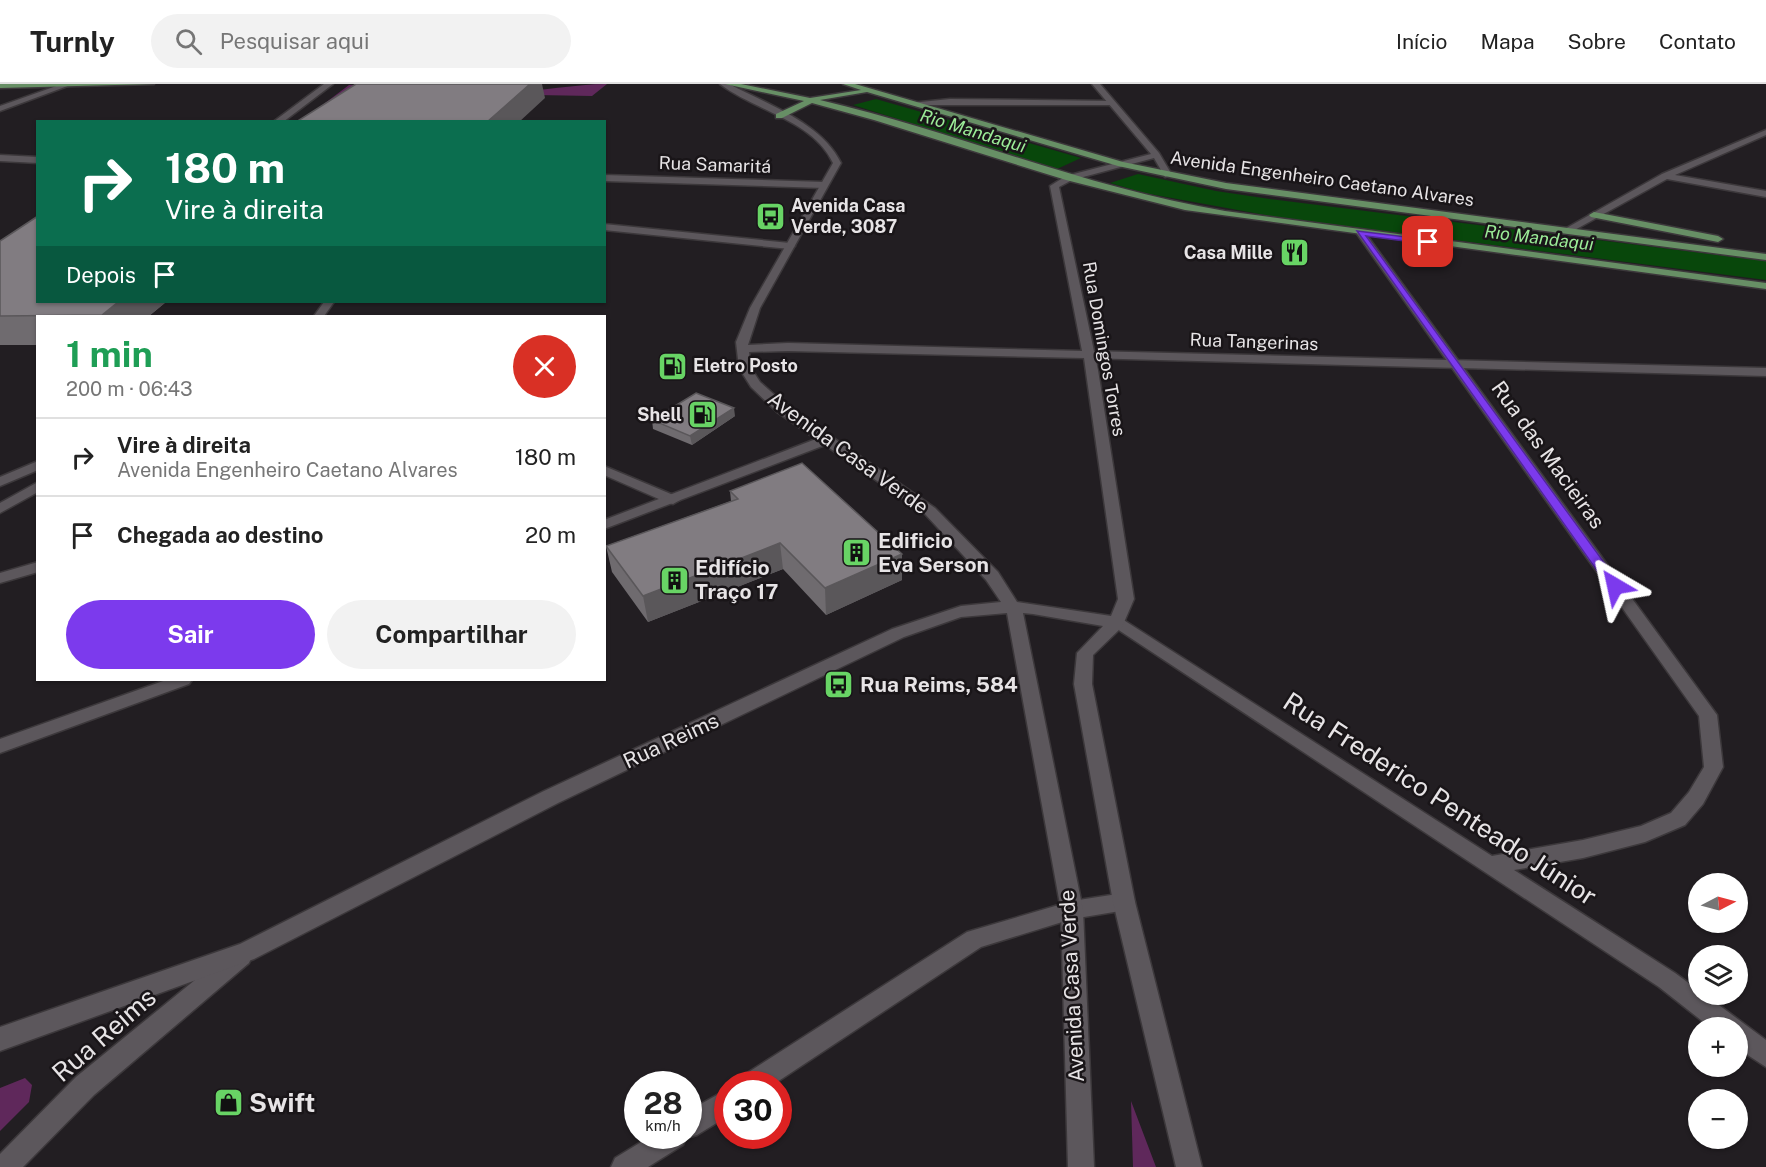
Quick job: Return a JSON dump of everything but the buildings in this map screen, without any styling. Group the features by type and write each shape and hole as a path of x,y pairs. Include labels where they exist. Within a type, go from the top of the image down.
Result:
{"main road":[{"path":"0,86 150,84"},
{"path":"281,120 329,84"},
{"path":"724,84 813,134 836,155 837,163 755,308 742,342 742,349"},
{"path":"729,84 814,99 1120,193 1225,214 1766,286"},
{"name":"Avenida Engenheiro Caetano Alvares","path":"847,84 1121,164 1226,186 1766,257"},
{"path":"1096,84 1156,155 1168,175"},
{"path":"0,109 68,85"},
{"path":"779,116 814,99 851,93 878,92"},
{"path":"915,103 950,101 1111,103"},
{"path":"1568,230 1665,176 1766,132"},
{"path":"1741,143 1758,146"},
{"path":"1069,178 1156,155"},
{"path":"0,158 36,160"},
{"path":"1665,176 1766,194"},
{"name":"Rua Samaritá","path":"606,178 824,185"},
{"name":"Rua Domingos Torres","path":"1069,178 1054,186 1089,355 1126,598 1116,623"},
{"path":"1594,215 1766,248"},
{"path":"606,228 790,246"},
{"name":"Rua das Macieiras","path":"1360,232 1708,715 1713,766 1696,798 1678,819 1645,834 1583,849 1490,865"},
{"name":"Rua Tangerinas","path":"742,349 788,347 1766,372"},
{"name":"Avenida Casa Verde","path":"742,349 745,368 755,384 782,409 930,511 992,576 1013,608 1022,641 1072,910 1081,1167"},
{"path":"606,524 827,440"},
{"path":"0,482 36,466"},
{"path":"606,471 673,500"},
{"path":"0,509 36,487"},
{"path":"0,578 36,568"},
{"name":"Rua Reims","path":"0,1039 246,952 551,797 898,633 943,617 982,608 1013,608 1080,615 1116,623"},
{"path":"1116,623 1084,653 1083,684 1124,902 1189,1167"},
{"name":"Rua Frederico Penteado Júnior","path":"1116,623 1667,980 1716,1017"},
{"path":"0,746 180,681"},
{"path":"773,1071 975,939 1072,910 1124,902"},
{"name":"Rua Reims","path":"5,1167 86,1086 246,952"},
{"path":"1748,1041 1766,1055"},
{"path":"624,1167 653,1149"}],"shaded area":[{"path":"456,84 493,92 512,92 607,84 592,96 367,92 303,120 349,85"},
{"path":"25,1078 32,1085 29,1102 0,1131 0,1088"},
{"path":"1131,1101 1156,1167 1133,1167"}],"water":[{"name":"Rio Mandaqui","path":"876,99 1081,158 1057,169 853,105"},
{"name":"Rio Mandaqui","path":"1138,174 1216,191 1270,199 1766,261 1766,280 1276,217 1144,193 1110,183"}],"place":[{"name":"Avenida Casa Verde, 3087","path":"770,216"},
{"name":"Casa Mille","path":"1294,253"},
{"name":"Eletro Posto","path":"672,366"},
{"name":"Shell","path":"703,415"},
{"name":"Edificio Eva Serson","path":"857,553"},
{"name":"Edifício Traço 17","path":"674,580"},
{"name":"Rua Reims, 584","path":"839,685"},
{"name":"Swift","path":"228,1103"}],"route":[{"path":"1428,242 1360,232 1615,586"}]}
